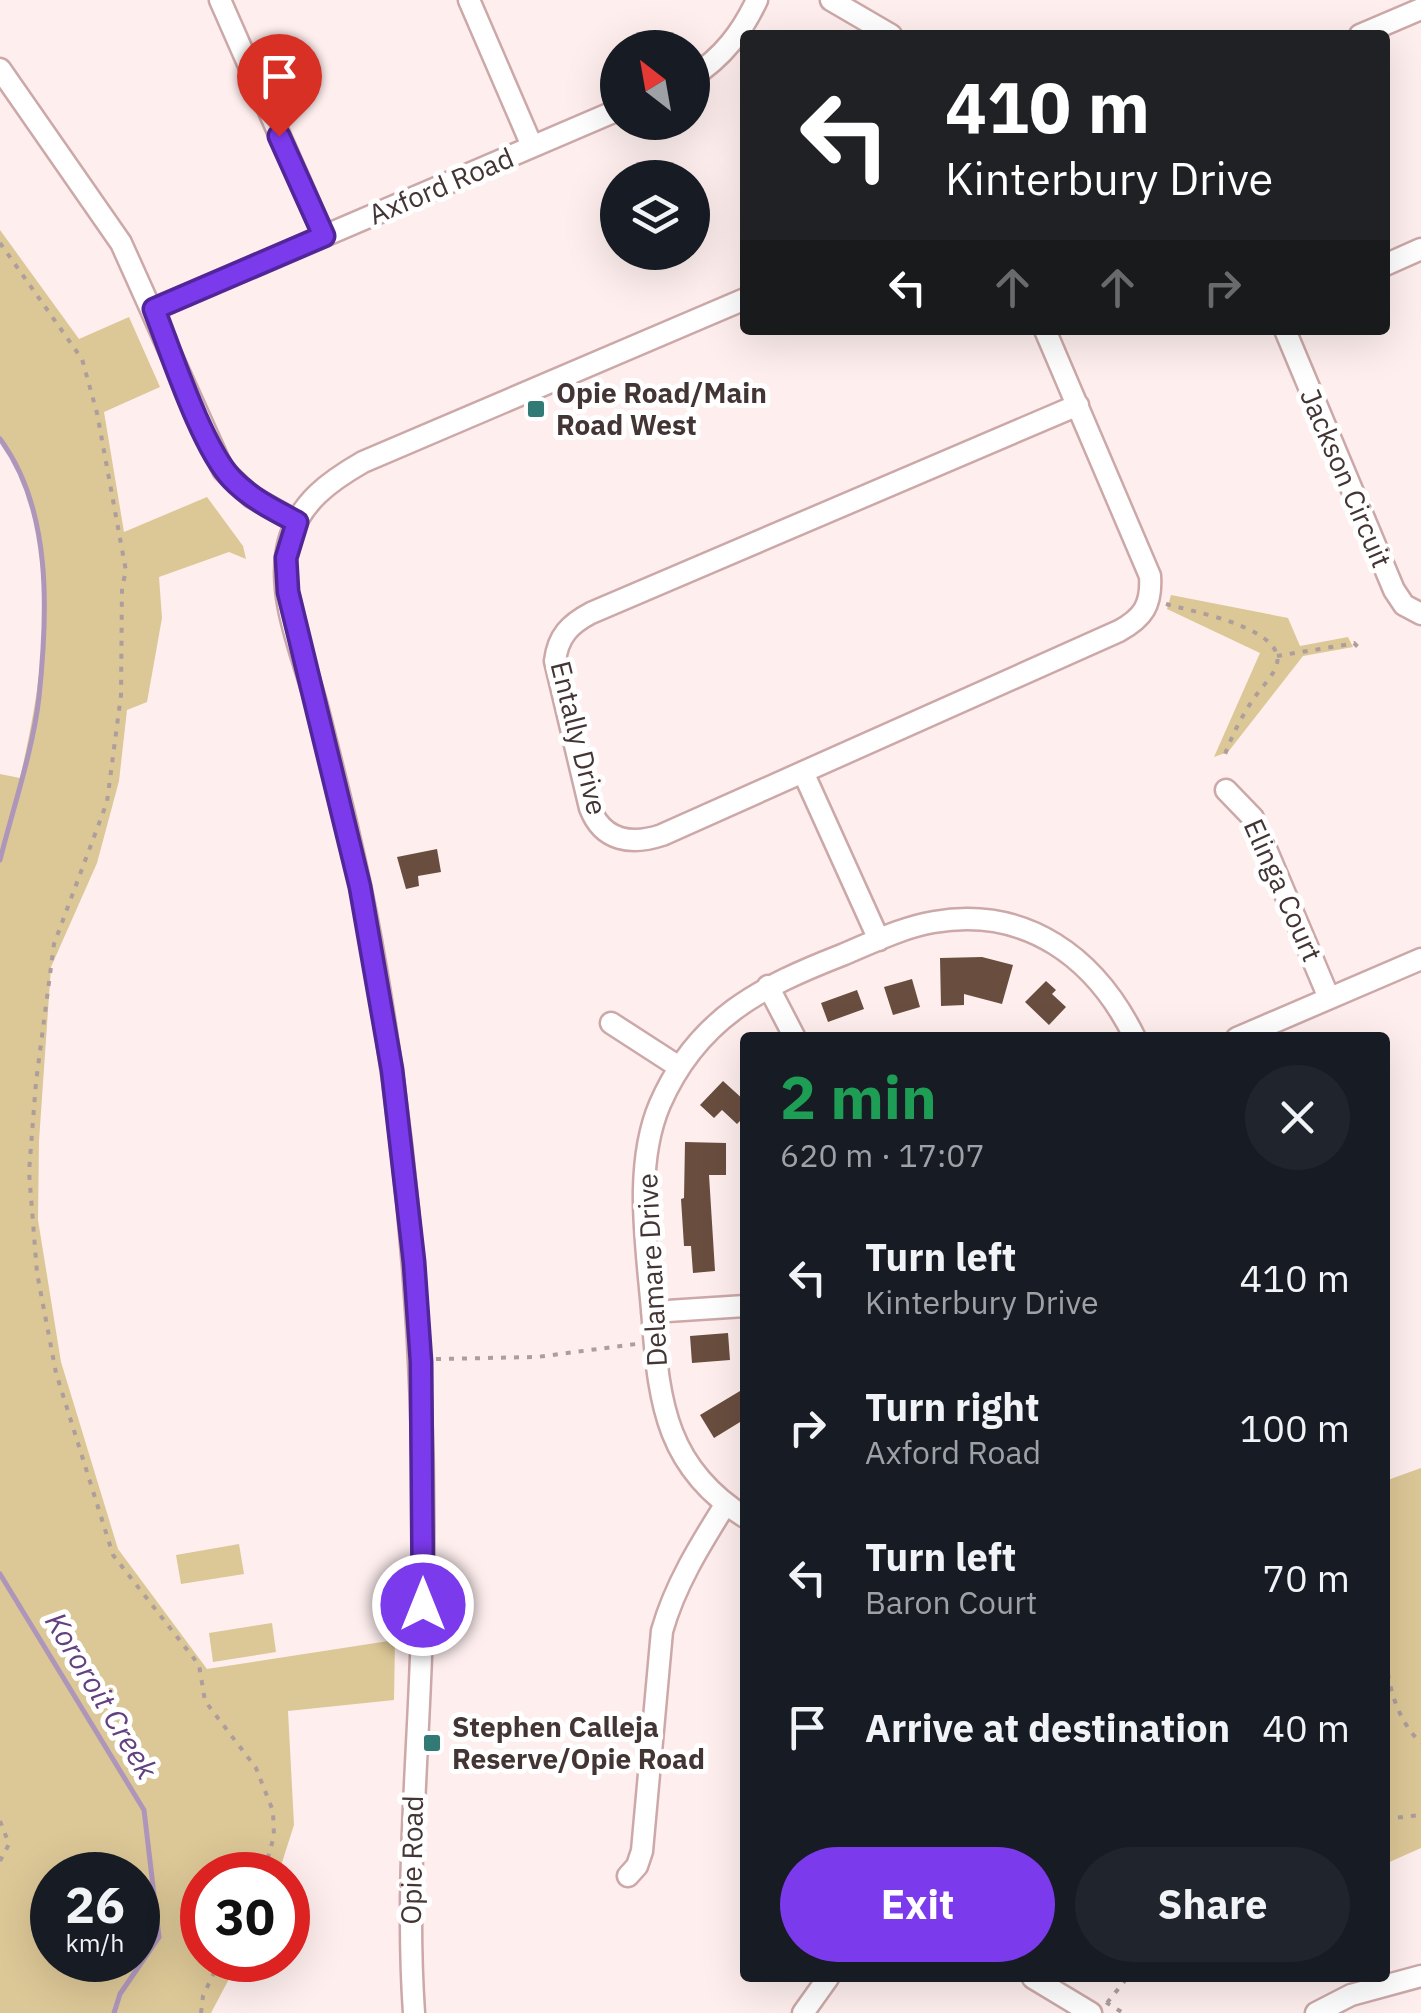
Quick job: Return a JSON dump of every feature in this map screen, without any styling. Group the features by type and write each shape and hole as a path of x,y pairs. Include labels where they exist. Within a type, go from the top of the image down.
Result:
{"street":[{"path":"220,0 324,236"},
{"path":"470,0 532,146"},
{"path":"741,30 758,0"},
{"path":"831,0 884,30"},
{"path":"1371,30 1421,8"},
{"path":"710,62 740,31"},
{"path":"0,69 122,243 224,470 252,497 297,522 315,494 363,462 740,301"},
{"name":"Axford Road","path":"154,309 600,118"},
{"path":"1390,263 1421,250"},
{"name":"Entally Drive","path":"1047,335 1078,405 1150,576 1142,616 1119,631 662,835 633,842 616,838 597,824 555,660 560,638 571,625 591,613 1078,405"},
{"name":"Jackson Circuit","path":"1287,335 1394,590 1404,605 1421,614"},
{"name":"Opie Road","path":"297,522 286,558 288,592 339,794 371,945 400,1137 421,1360 422,1635 409,1907 414,2013"},
{"path":"803,772 879,940"},
{"name":"Elinga Court","path":"1226,790 1254,818 1330,998"},
{"name":"Delamare Drive","path":"740,1514 725,1505 688,1466 664,1414 657,1384 645,1177 658,1109 679,1067 699,1039 720,1019 768,986 879,940 932,922 954,920 1024,928 1065,949 1090,970 1119,1007 1131,1032"},
{"path":"1251,1032 1421,959"},
{"path":"768,986 792,1032"},
{"path":"611,1023 679,1067"},
{"path":"652,1312 740,1306"},
{"path":"628,1876 642,1851 662,1631 668,1607 725,1505"},
{"path":"1316,2013 1351,1995 1421,1976"},
{"path":"803,2013 825,1982"},
{"path":"1039,1982 1086,2012"}],"path":[{"path":"0,243 82,359 97,413 126,571 122,587 121,695 106,802 54,944 36,1082 29,1172 36,1273 56,1372 113,1555 199,1665 205,1701 256,1768 273,1811 274,1836 269,1852"},
{"path":"1166,604 1251,628 1270,644 1277,656 1276,667 1246,712 1224,757"},
{"path":"1277,656 1344,644 1358,647"},
{"path":"421,1360 537,1357 636,1344"},
{"path":"1390,1684 1401,1714 1421,1744"},
{"path":"1390,1819 1421,1816"},
{"path":"0,1821 9,1844 0,1860"},
{"path":"201,2013 210,1982"},
{"path":"1123,2013 1107,2002 1124,1982"}],"shaded area":[{"path":"0,230 79,339 129,317 160,387 104,412 124,532 207,497 243,546 246,559 229,552 159,577 162,618 147,702 127,710 119,781 97,863 51,967 39,1141 38,1220 61,1362 118,1549 207,1669 395,1640 394,1700 288,1711 294,1825 285,1852 180,1852 180,1982 227,1982 211,2013 0,2013 0,774 20,778 36,694 44,604 35,516 21,475 0,439"},
{"path":"1171,595 1288,618 1300,646 1348,637 1353,647 1303,656 1228,752 1214,757 1260,653 1167,609"},
{"path":"1421,1468 1421,1848 1390,1862 1390,1479"},
{"path":"239,1544 244,1574 181,1584 176,1555"},
{"path":"272,1623 276,1652 213,1662 209,1633"}],"building":[{"path":"437,849 441,872 418,876 419,886 406,889 397,857"},
{"path":"982,957 1013,965 1002,1004 964,994 964,1005 941,1006 940,958"},
{"path":"912,979 920,1007 893,1015 884,987"},
{"path":"1046,981 1056,990 1052,994 1066,1007 1049,1025 1025,1002"},
{"path":"857,990 864,1009 828,1022 821,1003"},
{"path":"723,1081 740,1096 740,1121 737,1124 722,1110 714,1118 700,1105"},
{"path":"685,1142 726,1143 726,1175 709,1175 715,1271 693,1273 691,1246 684,1246 681,1199"},
{"path":"728,1333 730,1360 692,1363 690,1336"},
{"path":"740,1391 740,1422 714,1438 700,1415"}],"waterway":[{"name":"Kororoit Creek","path":"0,439 17,467 38,529 44,596 36,717 0,860"},
{"name":"Kororoit Creek","path":"0,1574 144,1810 159,1937 120,1994 114,2013"}],"place":[{"name":"Opie Road/Main Road West","path":"536,409"},
{"name":"Stephen Calleja Reserve/Opie Road","path":"432,1743"}],"route":[{"path":"279,136 324,236 154,309 224,470 252,497 297,522 286,558 288,592 360,887 400,1137 421,1362 423,1605"}]}
